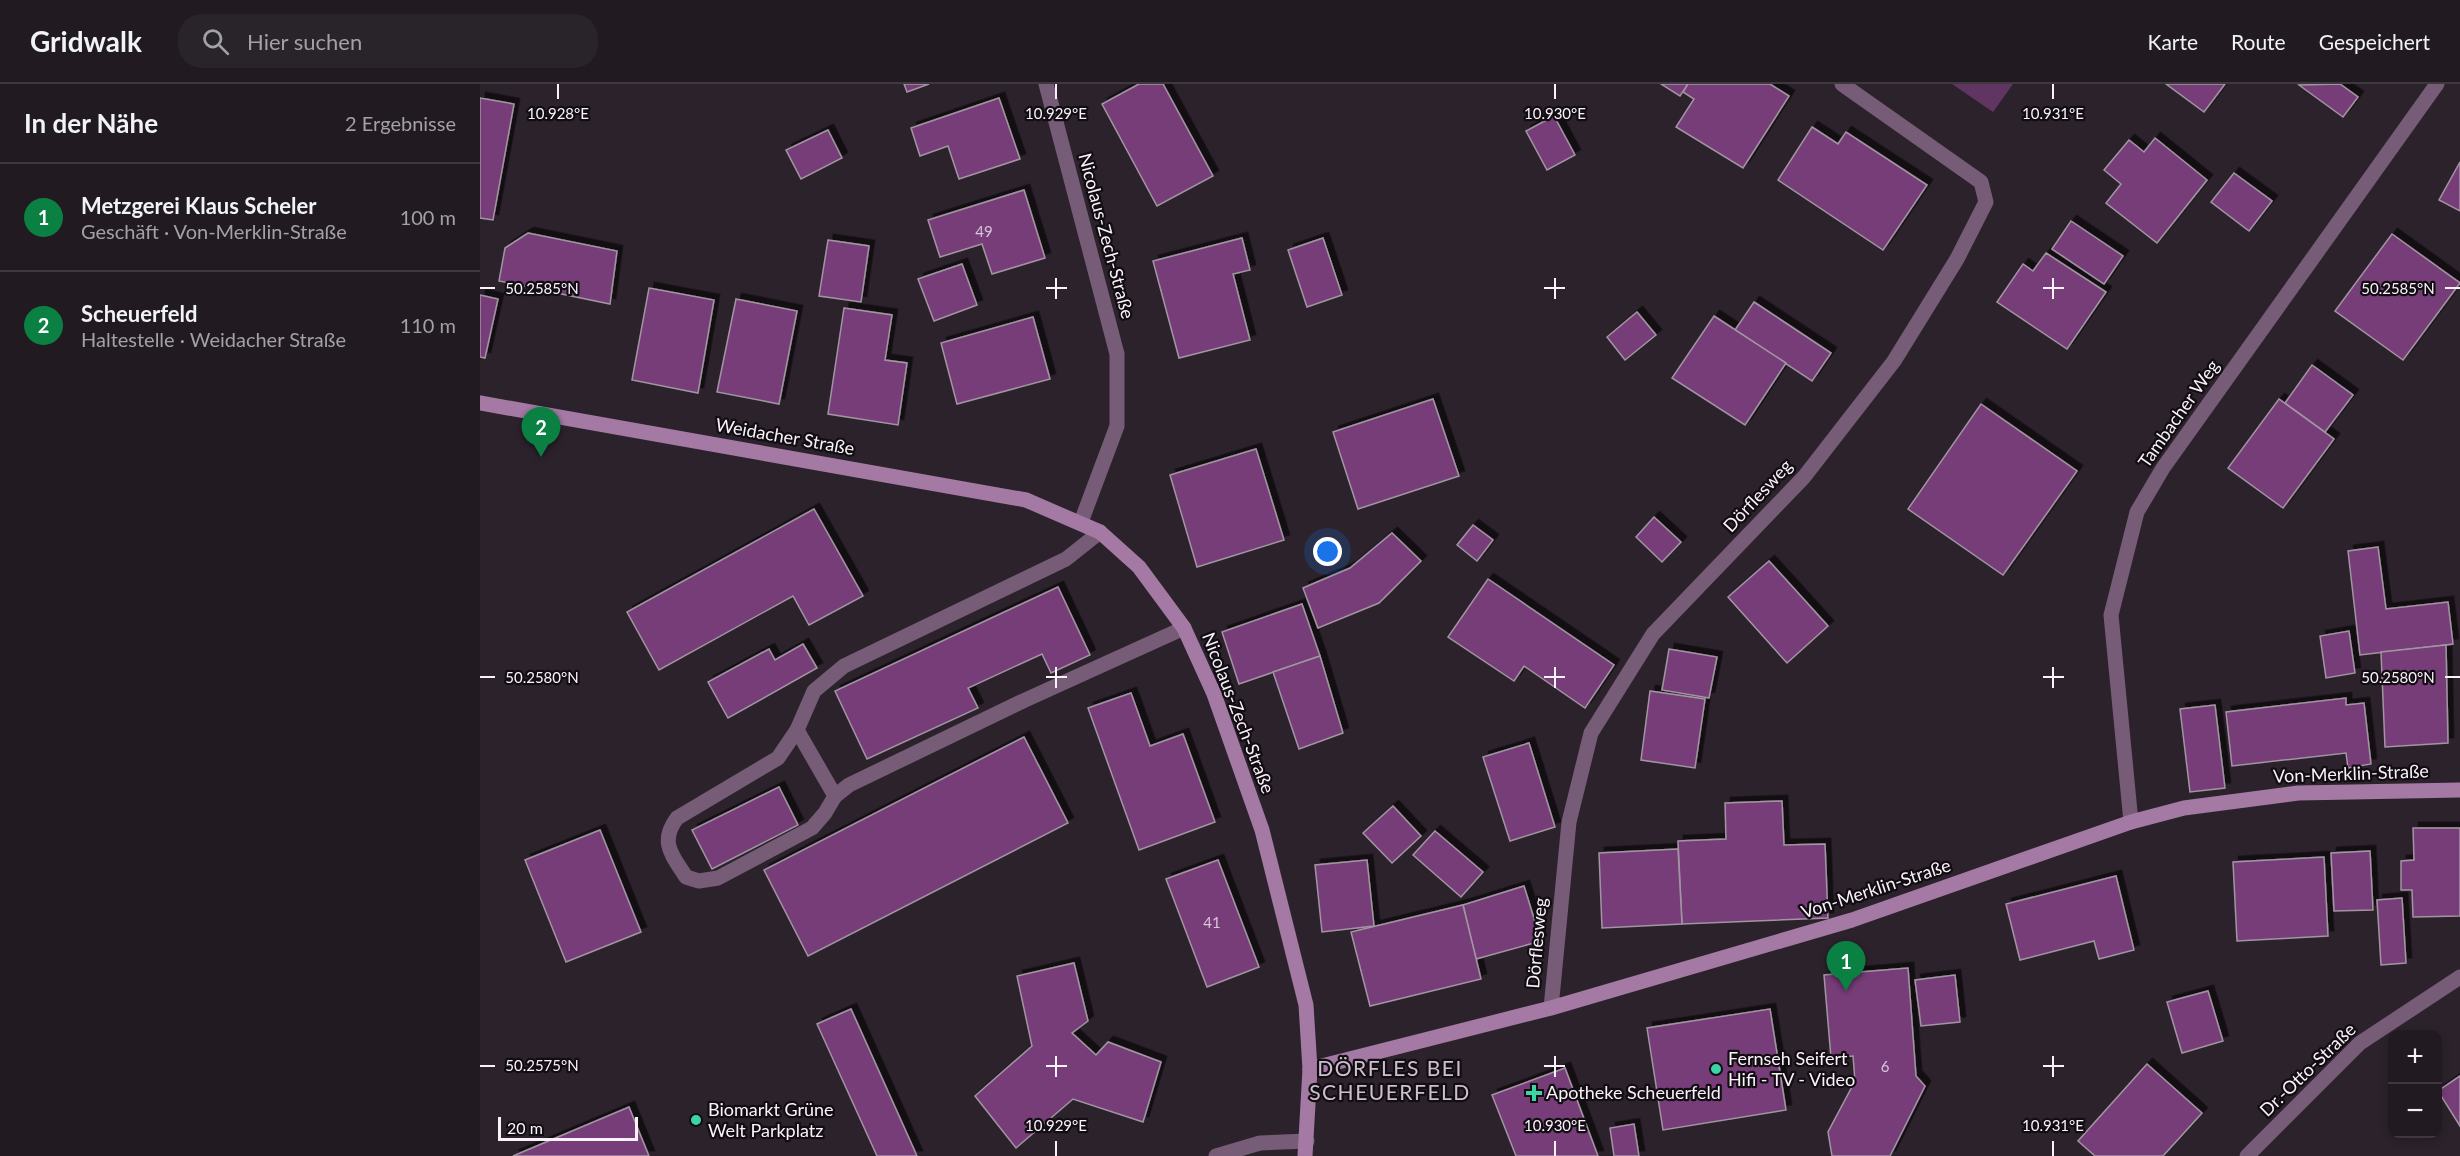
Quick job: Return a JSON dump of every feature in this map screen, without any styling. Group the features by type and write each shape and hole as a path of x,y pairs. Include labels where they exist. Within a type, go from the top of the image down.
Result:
{"street":[{"name":"Nicolaus-Zech-Straße","path":"1046,84 1117,354 1117,426 1081,522 1100,532 1139,567 1184,628 1214,694 1262,830 1306,1005 1310,1069 1306,1148"},
{"name":"Dörflesweg","path":"1551,1008 1569,822 1591,733 1653,634 1804,477 1894,361 1957,259 1986,202 1982,182 1842,84"},
{"name":"Tambacher Weg","path":"2131,822 2111,615 2137,512 2163,468 2437,84"},
{"name":"Weidacher Straße","path":"480,403 1026,500 1081,522"},
{"path":"1100,532 1066,559 844,666 814,691 797,730 778,758 677,818 668,830 668,844 686,877 699,881 718,878 812,828 825,813 835,795 859,780 1184,628"},
{"path":"797,730 835,795"},
{"name":"Von-Merklin-Straße","path":"1310,1069 1551,1008 1852,920 2131,822 2184,808 2298,793 2460,790"},
{"name":"Dr.-Otto-Straße","path":"2247,1156 2360,1043 2460,977"},
{"path":"1216,1156 1260,1143 1306,1148"}],"shaded area":[{"path":"1952,84 2013,84 1993,112"}],"building":[{"path":"904,84 929,84 907,92"},
{"path":"1139,84 1163,84 1213,176 1157,206 1102,104"},
{"path":"1661,84 1688,84 1680,96"},
{"path":"1688,84 1770,84 1789,96 1743,168 1676,127 1694,99 1683,92"},
{"path":"2166,84 2225,84 2204,112"},
{"path":"2340,84 2358,97 2343,117 2299,85"},
{"path":"480,98 514,104 493,220 480,218"},
{"path":"999,98 1020,159 959,179 948,146 920,156 911,128"},
{"path":"1554,116 1575,155 1547,170 1526,131"},
{"path":"1812,127 1838,144 1846,132 1927,185 1883,250 1778,180"},
{"path":"828,130 842,158 801,179 786,150"},
{"path":"2155,138 2207,180 2157,243 2106,203 2121,184 2104,170 2129,140 2144,152"},
{"path":"2460,162 2460,211 2439,200"},
{"path":"2234,173 2272,201 2249,231 2211,202"},
{"path":"1024,190 1045,258 992,274 982,244 940,257 928,220"},
{"path":"2071,221 2123,256 2104,284 2052,249"},
{"path":"528,233 617,251 610,304 499,281 505,248"},
{"path":"2392,234 2460,283 2403,360 2335,311"},
{"path":"1242,238 1250,270 1233,274 1250,340 1179,358 1153,261"},
{"path":"1323,238 1342,295 1307,307 1288,250"},
{"path":"828,240 869,246 861,302 819,296"},
{"path":"2046,253 2106,292 2067,349 1997,302 2023,264 2033,271"},
{"path":"962,264 977,305 934,321 918,279"},
{"path":"649,288 714,300 698,393 632,380"},
{"path":"480,295 498,299 485,358 480,357"},
{"path":"736,299 797,311 779,404 717,392"},
{"path":"1754,302 1831,353 1812,381 1735,330"},
{"path":"844,308 892,315 885,360 907,363 898,425 828,414"},
{"path":"1637,312 1656,335 1625,360 1607,337"},
{"path":"1714,316 1786,363 1745,425 1672,378"},
{"path":"1033,317 1050,379 957,404 941,343"},
{"path":"2312,365 2353,395 2325,432 2285,403"},
{"path":"1433,399 1459,476 1358,509 1333,432"},
{"path":"2279,399 2334,439 2283,508 2228,468"},
{"path":"1981,404 2077,471 2003,575 1908,509"},
{"path":"1256,449 1284,540 1197,567 1170,475"},
{"path":"814,509 863,596 809,625 793,596 659,670 627,612"},
{"path":"1654,517 1681,542 1662,562 1636,537"},
{"path":"1473,525 1493,540 1477,561 1457,545"},
{"path":"1392,533 1421,561 1379,603 1318,628 1303,588 1350,568"},
{"path":"2378,547 2386,609 2448,602 2453,644 2360,655 2348,551"},
{"path":"1769,561 1828,626 1787,663 1728,597"},
{"path":"1488,579 1614,665 1585,708 1524,666 1514,681 1448,637"},
{"path":"1058,587 1090,655 1051,673 1042,654 968,688 978,708 867,759 835,691"},
{"path":"1302,604 1320,656 1239,684 1222,632"},
{"path":"2349,631 2355,673 2326,678 2320,636"},
{"path":"803,644 817,668 728,718 708,682 769,649 775,660"},
{"path":"2446,645 2448,743 2385,747 2381,652"},
{"path":"1669,649 1717,657 1709,698 1662,690"},
{"path":"1320,656 1343,733 1299,749 1273,672"},
{"path":"1650,691 1705,699 1695,768 1641,760"},
{"path":"1131,693 1150,746 1183,734 1215,822 1139,850 1088,708"},
{"path":"2346,698 2346,705 2364,703 2371,764 2348,768 2346,753 2232,766 2226,712"},
{"path":"2215,705 2225,788 2190,792 2180,709"},
{"path":"1024,737 1068,823 808,956 764,870"},
{"path":"1529,743 1555,827 1510,841 1483,757"},
{"path":"779,787 798,825 712,869 692,830"},
{"path":"1782,801 1784,845 1825,844 1828,918 1682,924 1678,841 1726,839 1725,803"},
{"path":"1393,806 1421,836 1392,863 1363,833"},
{"path":"2413,828 2460,828 2460,916 2413,917 2412,890 2401,890 2401,861 2414,860"},
{"path":"600,830 641,932 566,962 525,860"},
{"path":"1435,831 1483,872 1461,897 1413,855"},
{"path":"1678,849 1682,924 1602,928 1599,853"},
{"path":"2370,851 2373,910 2334,911 2331,853"},
{"path":"2324,857 2328,936 2237,941 2233,862"},
{"path":"1218,860 1259,967 1207,987 1166,879"},
{"path":"1367,860 1374,926 1322,932 1315,865"},
{"path":"2116,876 2134,950 2099,959 2094,941 2020,960 2006,904"},
{"path":"1524,886 1541,941 1476,959 1463,905"},
{"path":"2402,898 2406,963 2381,965 2377,900"},
{"path":"1463,905 1481,979 1370,1006 1351,932"},
{"path":"1074,963 1088,1021 1072,1033 1096,1055 1108,1042 1161,1062 1143,1122 1073,1099 1016,1148 975,1096 1032,1046 1017,976"},
{"path":"1908,968 1916,1076 1925,1086 1890,1156 1832,1156 1828,1132 1855,1081 1853,1056 1831,1058 1824,975"},
{"path":"1955,975 1960,1022 1921,1026 1915,980"},
{"path":"2208,991 2223,1041 2182,1053 2167,1002"},
{"path":"851,1009 917,1156 877,1156 817,1024"},
{"name":"Fernseh Seifert Hifi - TV - Video","path":"1770,1009 1786,1110 1663,1130 1647,1028"},
{"path":"2147,1064 2202,1113 2163,1156 2095,1156 2078,1141"},
{"path":"1565,1068 1598,1156 1516,1156 1492,1095"},
{"path":"2460,1076 2460,1126 2442,1097 2442,1088"},
{"path":"629,1107 649,1156 513,1156"},
{"path":"1634,1124 1639,1156 1614,1156 1610,1128"}],"place":[{"name":"Scheuerfeld","path":"541,457"},
{"name":"Metzgerei Klaus Scheler","path":"1846,991"},
{"name":"Fernseh Seifert Hifi - TV - Video","path":"1716,1069"},
{"name":"Apotheke Scheuerfeld","path":"1534,1093"},
{"name":"Biomarkt Grüne Welt Parkplatz","path":"696,1120"}],"district":[{"name":"DÖRFLES BEI SCHEUERFELD","path":"1390,1081"}]}
